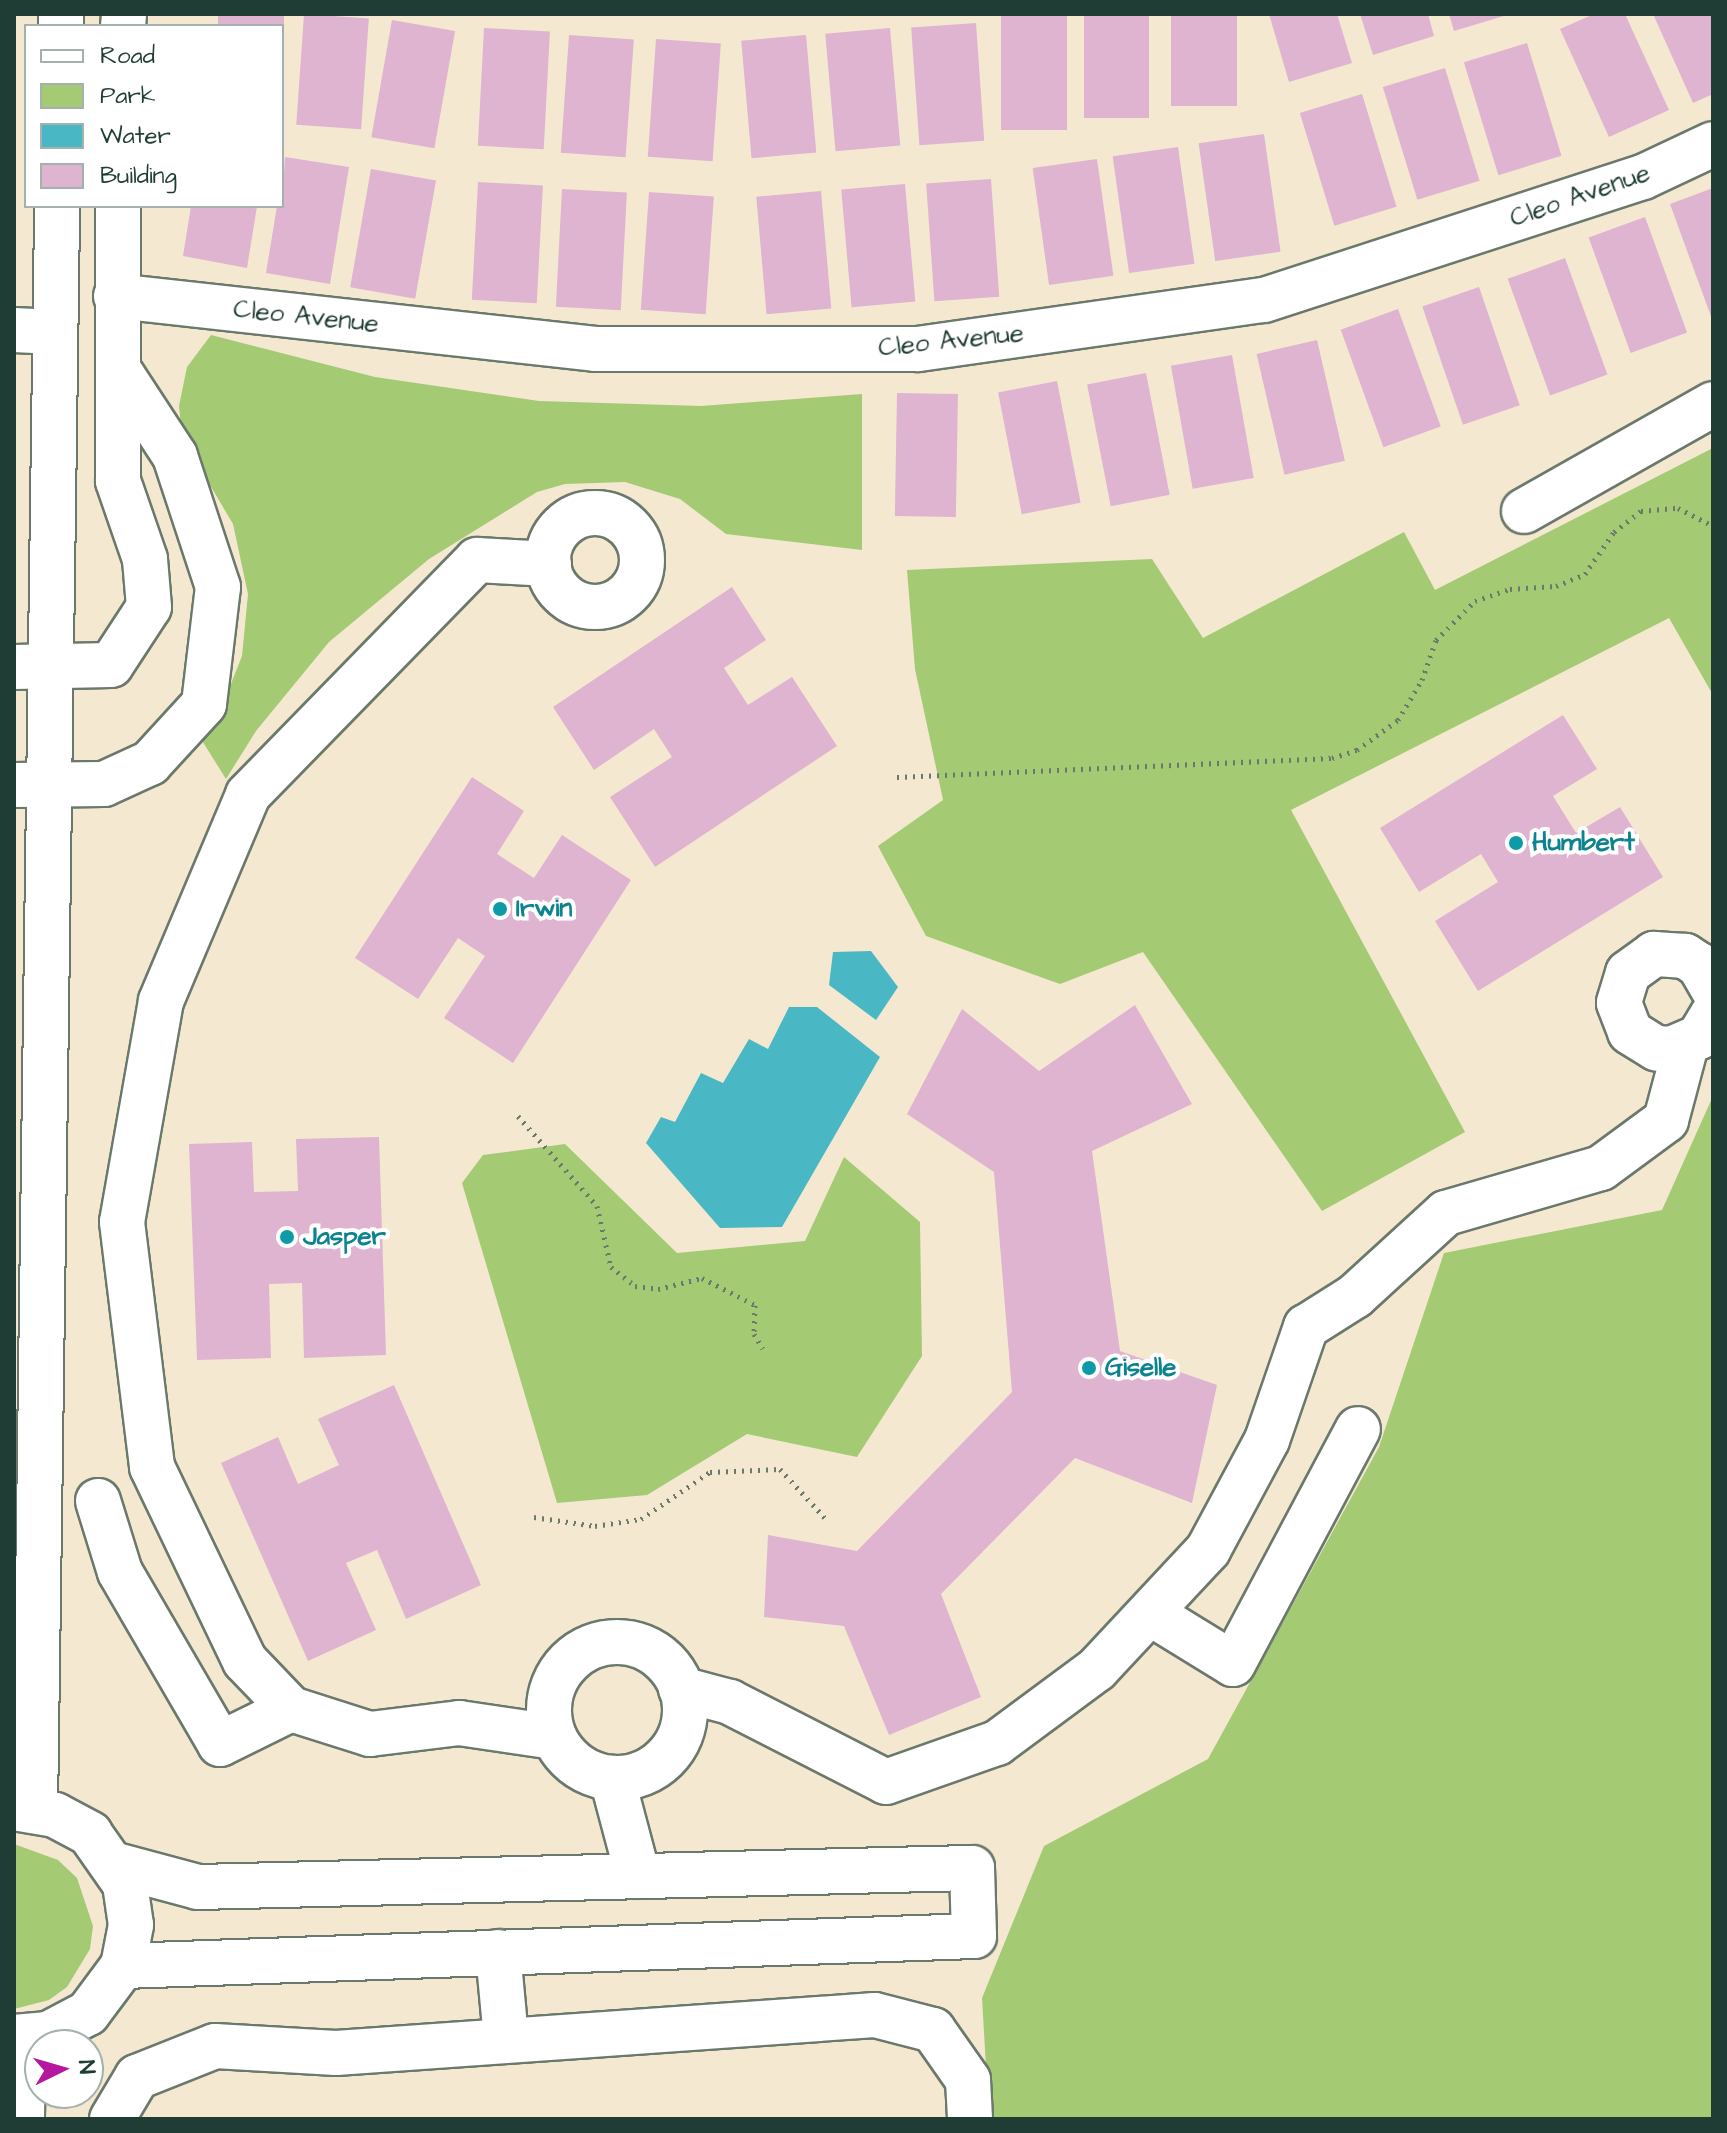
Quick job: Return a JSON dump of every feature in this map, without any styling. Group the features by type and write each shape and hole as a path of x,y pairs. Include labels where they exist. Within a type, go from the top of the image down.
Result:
{"street":[{"name":"Cleo Avenue","path":"116,296 595,349 918,349 1264,300 1643,177 1713,144"},
{"path":"22,2119 19,2038 48,2034 88,2013 123,1966 130,1904 116,1865 90,1834 55,1815 25,1810 34,331 57,208"},
{"path":"33,668 111,665 149,607 145,559 118,481 118,208"},
{"path":"32,785 104,784 150,763 204,704 218,587 175,456 120,372"},
{"path":"1524,511 1713,404"},
{"path":"549,564 477,560 248,795 161,1001 122,1222 152,1467 245,1661 291,1709 370,1734 459,1723 554,1737"},
{"path":"1700,1029 1656,1048 1641,1042 1622,1018 1621,988 1628,973 1654,954 1685,956 1708,964"},
{"path":"681,1689 730,1702 886,1782 997,1743 1097,1669 1208,1550 1267,1440 1306,1327 1355,1296 1446,1213 1601,1168 1666,1120 1700,1029"},
{"path":"1150,1613 1233,1664 1358,1429"},
{"path":"98,1501 120,1572 220,1744 291,1709"},
{"path":"605,1642 643,1647 660,1657 681,1689 682,1726 664,1759 630,1777 612,1778 588,1771 568,1757 554,1737 551,1693 570,1660 605,1642"},
{"path":"612,1778 638,1876"},
{"path":"116,1865 198,1887 972,1868 974,1936 123,1966"},
{"path":"800,1942 801,1872"},
{"path":"498,1952 506,2039"},
{"path":"112,2119 137,2077 215,2046 336,2053 875,2015 933,2030 968,2080 970,2119"}],"path":[{"path":"897,777 1332,758 1368,744 1398,720 1422,680 1436,640 1475,601 1510,589 1556,586 1585,574 1614,532 1641,511 1678,508 1713,526"},
{"path":"518,1116 597,1206 611,1267 635,1286 658,1289 702,1278 755,1305 754,1334 763,1349"},
{"path":"534,1517 595,1526 641,1519 710,1472 780,1469 826,1519"}],"green space":[{"path":"211,335 375,377 539,401 701,406 862,394 862,550 726,534 680,499 625,482 565,484 537,492 429,559 329,642 256,731 226,779 201,739 219,714 242,656 248,594 233,524 197,463 181,426 179,406 187,367"},
{"path":"1713,448 1713,695 1669,618 1291,810 1465,1132 1322,1211 1143,952 1060,984 926,936 878,846 943,800 915,669 907,570 1152,559 1203,638 1404,532 1435,590"},
{"path":"1713,1096 1713,2119 989,2119 982,1998 1044,1846 1208,1759 1379,1447 1444,1253 1662,1210"},
{"path":"565,1144 677,1253 805,1241 844,1157 920,1222 922,1356 857,1457 747,1434 647,1495 557,1503 462,1183 483,1155"},
{"path":"14,1844 58,1860 77,1878 93,1926 90,1949 67,1987 49,2000 14,2009"}],"water":[{"path":"871,951 898,987 876,1020 829,985 833,952"},
{"path":"789,1007 817,1007 880,1057 782,1227 720,1228 646,1143 661,1117 675,1122 701,1073 723,1083 749,1039 768,1049"}],"building":[{"path":"218,14 284,14 284,24 218,24"},
{"path":"304,14 369,19 361,129 296,125"},
{"path":"1001,14 1067,14 1067,130 1001,130"},
{"path":"1084,14 1149,14 1149,118 1084,118"},
{"path":"1171,14 1237,14 1237,106 1171,106"},
{"path":"1269,14 1337,14 1352,63 1289,82"},
{"path":"1360,14 1428,14 1434,36 1373,55"},
{"path":"1449,14 1507,14 1507,15 1454,31"},
{"path":"1594,14 1625,14 1669,110 1609,137 1560,29"},
{"path":"1653,14 1713,14 1713,94 1693,103"},
{"path":"392,20 455,31 434,148 371,137"},
{"path":"976,23 984,141 919,145 911,28"},
{"path":"484,28 550,31 544,149 478,146"},
{"path":"890,28 900,146 836,151 825,34"},
{"path":"569,35 634,40 626,157 561,153"},
{"path":"806,35 816,153 752,158 741,41"},
{"path":"656,39 721,44 713,161 648,157"},
{"path":"1527,43 1561,156 1498,175 1464,62"},
{"path":"1445,68 1479,181 1417,200 1383,87"},
{"path":"1362,94 1396,207 1334,226 1300,113"},
{"path":"1264,134 1281,252 1215,261 1199,143"},
{"path":"1178,147 1194,264 1129,273 1113,156"},
{"path":"285,157 349,167 330,284 266,273 277,208 284,208"},
{"path":"1097,159 1113,276 1049,285 1033,168"},
{"path":"371,169 436,180 415,299 350,287"},
{"path":"991,179 999,297 934,301 926,184"},
{"path":"478,182 543,185 537,303 472,300"},
{"path":"905,184 915,302 852,307 841,190"},
{"path":"1713,188 1713,322 1670,204"},
{"path":"562,189 627,192 621,310 556,307"},
{"path":"821,191 831,309 767,314 756,197"},
{"path":"649,192 714,197 706,314 641,310"},
{"path":"191,208 257,208 247,268 183,256"},
{"path":"1645,217 1687,333 1631,353 1589,238"},
{"path":"1565,258 1607,375 1550,395 1508,279"},
{"path":"1479,287 1520,405 1463,425 1422,307"},
{"path":"1398,309 1441,426 1383,447 1341,330"},
{"path":"1317,340 1345,461 1284,475 1257,354"},
{"path":"1232,355 1254,478 1193,489 1171,366"},
{"path":"1146,373 1170,495 1111,506 1087,384"},
{"path":"1057,381 1081,503 1022,514 998,392"},
{"path":"897,393 958,394 956,517 895,516"},
{"path":"732,587 766,640 724,668 748,705 792,677 837,746 655,867 610,797 672,757 654,729 594,770 553,707"},
{"name":"Humbert","path":"1563,715 1597,769 1553,796 1576,833 1620,807 1663,877 1478,991 1435,921 1498,882 1481,854 1419,892 1380,828"},
{"name":"Irwin","path":"472,777 524,811 497,854 534,878 562,835 631,880 513,1063 444,1018 485,956 458,938 418,999 355,958"},
{"name":"Giselle","path":"1135,1005 1192,1104 1092,1151 1120,1351 1217,1385 1192,1503 1075,1458 941,1594 981,1697 889,1735 844,1626 764,1617 768,1535 857,1551 1012,1392 994,1172 907,1114 962,1009 1039,1071"},
{"name":"Jasper","path":"379,1137 386,1355 304,1358 302,1283 269,1284 271,1358 197,1360 189,1144 252,1142 254,1192 298,1191 296,1139"},
{"path":"394,1385 481,1585 406,1619 377,1550 346,1563 376,1630 308,1661 221,1463 278,1437 298,1484 339,1465 318,1419"}],"place":[{"name":"Humbert","path":"1516,843"},
{"name":"Irwin","path":"500,909"},
{"name":"Jasper","path":"287,1237"},
{"name":"Giselle","path":"1089,1368"}]}
